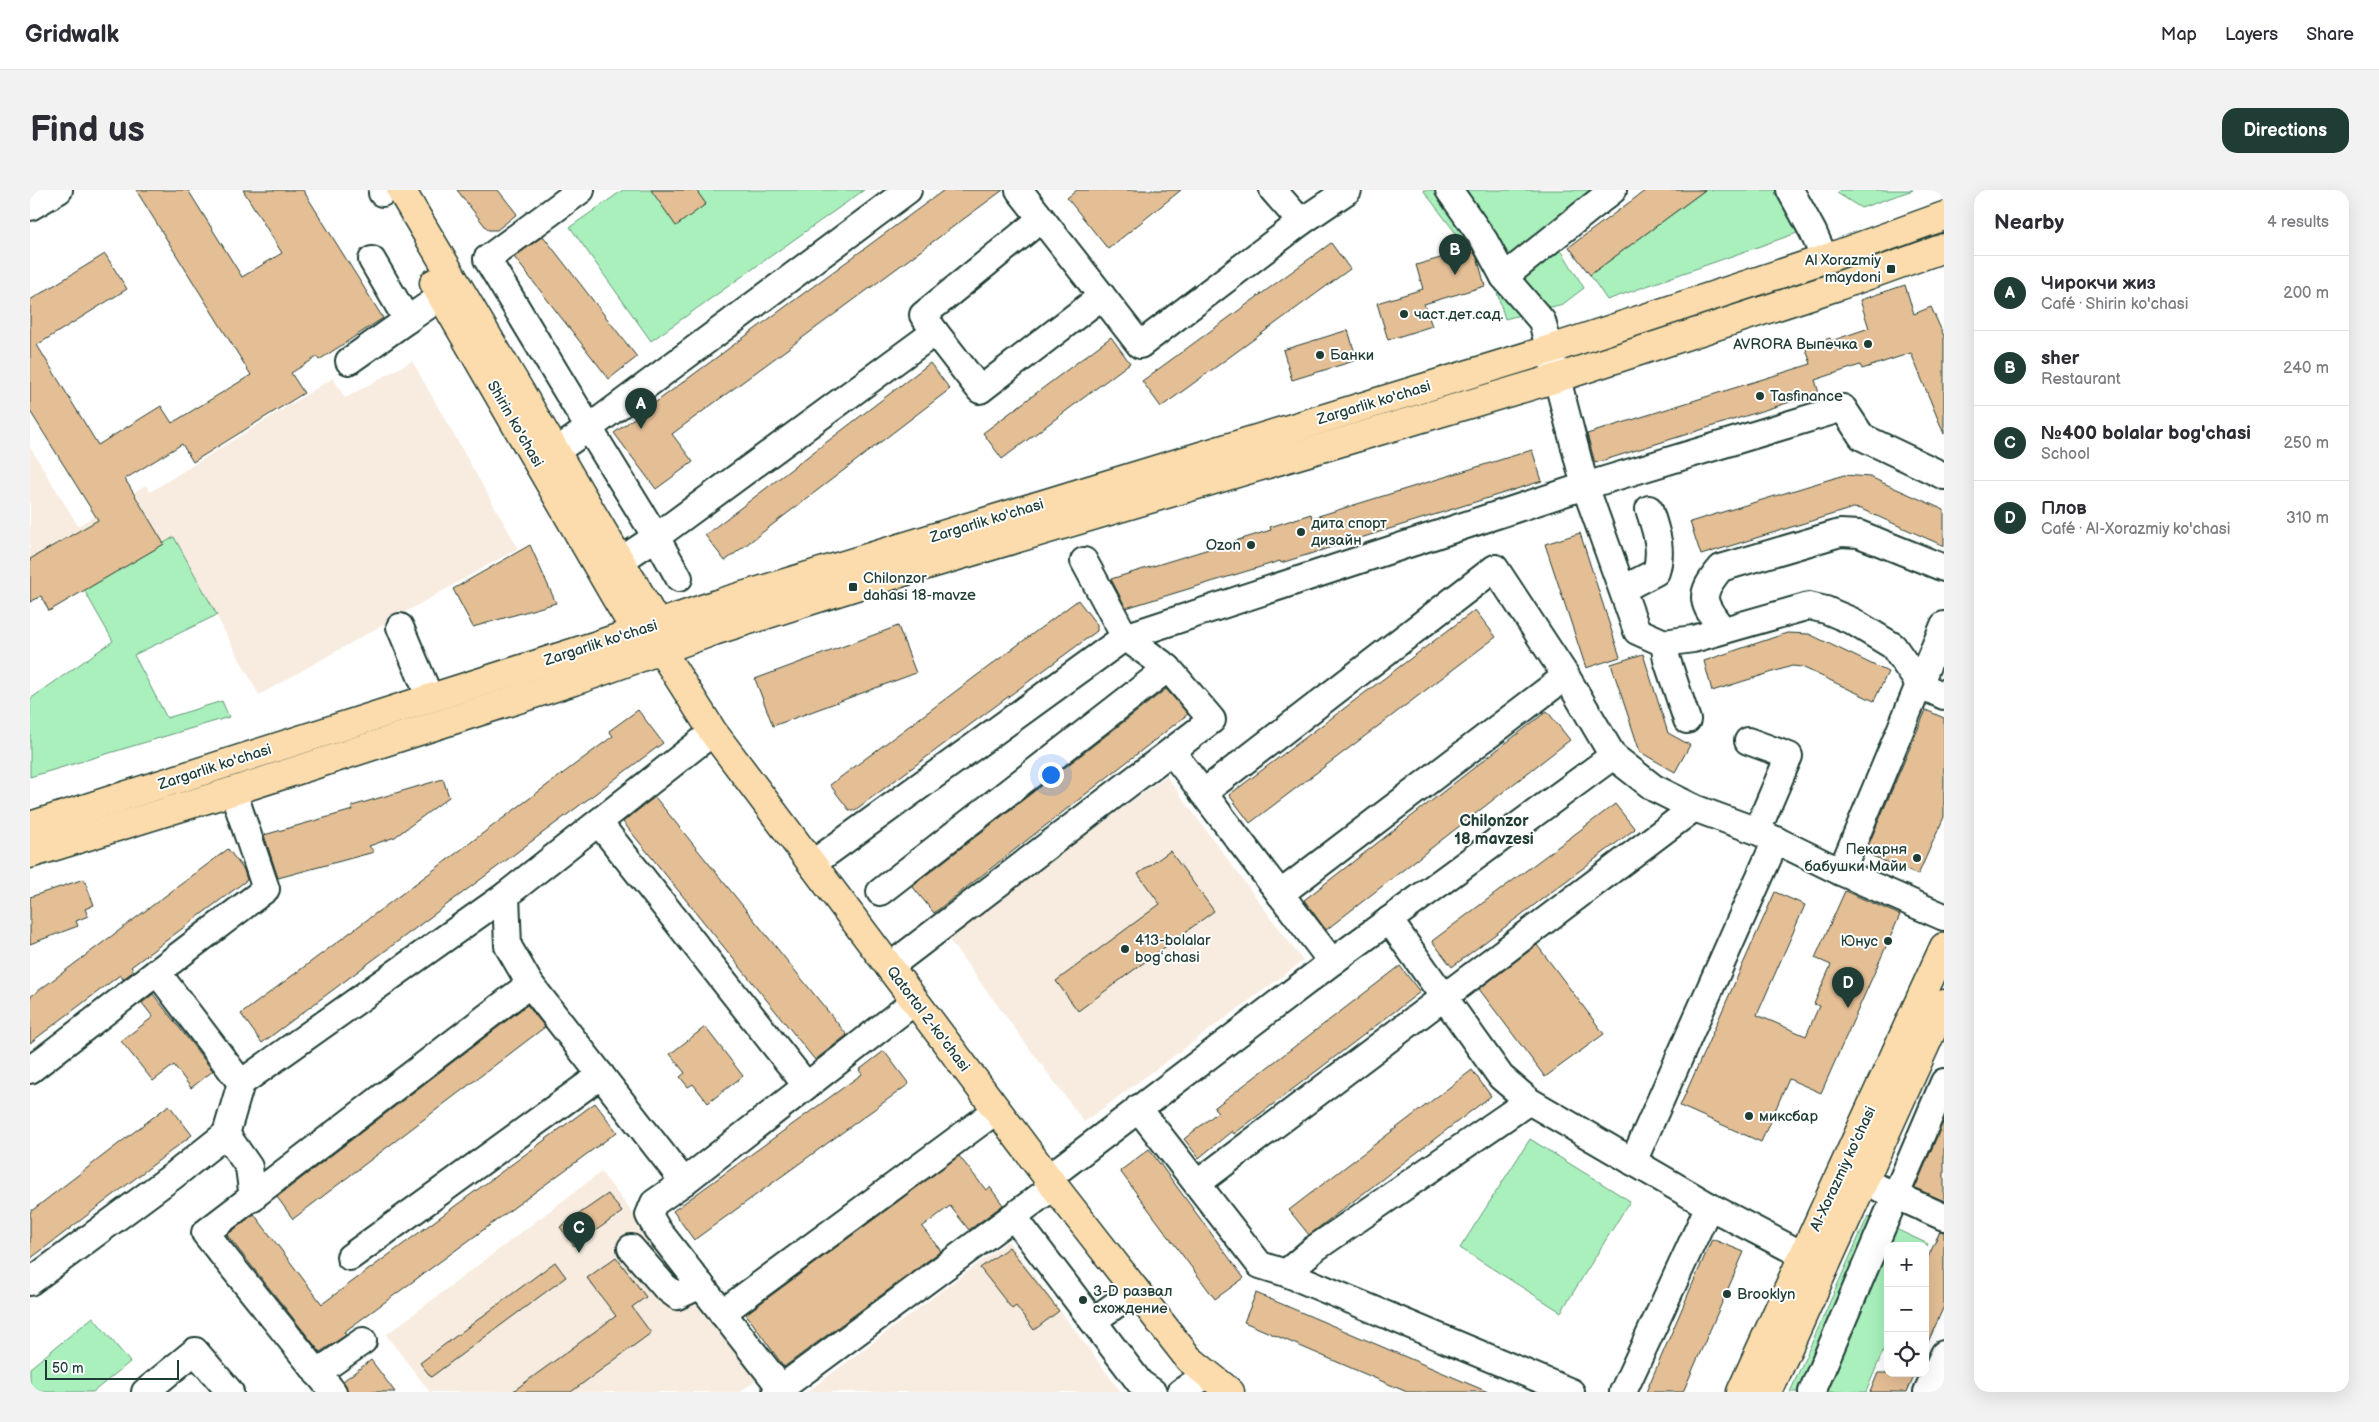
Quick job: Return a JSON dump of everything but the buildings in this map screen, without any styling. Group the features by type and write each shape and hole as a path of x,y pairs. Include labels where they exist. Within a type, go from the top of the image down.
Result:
{"main road":[{"name":"Shirin ko'chasi","path":"388,191 442,296 547,458 620,561 651,635"},
{"name":"Shirin ko'chasi","path":"388,191 651,635"},
{"name":"Zargarlik ko'chasi","path":"30,854 233,791 588,676 651,635 742,596 1551,348 1825,259 1944,216"},
{"name":"Zargarlik ko'chasi","path":"30,826 430,698 651,635 852,587 1557,378 1838,286 1944,248"},
{"name":"Qatortol 2-ko'chasi","path":"651,635 713,732 1051,1182 1189,1359 1206,1375 1230,1392"},
{"name":"Al-Xorazmiy ko'chasi","path":"1768,1392 1814,1262 1853,1176 1944,947"},
{"name":"Al-Xorazmiy ko'chasi","path":"1853,1176 1944,1004"},
{"name":"Al-Xorazmiy ko'chasi","path":"1741,1392 1814,1262"}],"street":[{"path":"30,207 59,190"},
{"path":"581,190 486,259 656,537 678,578"},
{"path":"547,458 908,190"},
{"path":"1019,190 1140,345 1301,222 1348,190"},
{"path":"1273,190 1301,222"},
{"path":"1449,190 1484,240 1504,278 1542,321 1551,348 1585,486 1638,631 1664,643 1693,639 1809,606 1826,610 1852,621 1893,646 1920,685 1944,696"},
{"path":"1504,278 1613,190"},
{"path":"1790,190 1813,232 1825,259"},
{"path":"1041,219 923,315 980,390 1102,296"},
{"path":"372,260 407,320"},
{"path":"349,361 442,296"},
{"path":"620,561 656,537 935,332"},
{"path":"812,864 1125,637 1585,486 1843,408 1862,436 1944,476"},
{"path":"1623,589 1656,572 1660,559 1659,539 1649,509"},
{"path":"1723,630 1708,611 1705,599 1708,583 1721,568 1840,533 1859,534 1944,568"},
{"path":"890,967 1212,720 1168,668 1125,637 1084,561"},
{"path":"1203,793 1495,568 1566,676 1613,756 1654,788 1694,808 1767,836 1841,872 1944,917"},
{"path":"1841,872 1944,625"},
{"path":"400,627 430,698"},
{"path":"1664,643 1667,660 1687,720"},
{"path":"880,892 1168,668"},
{"path":"1280,894 1566,676"},
{"path":"30,1282 173,1176 226,1134 241,1083 506,895 713,732"},
{"path":"1633,1162 1767,836 1789,756 1748,741"},
{"path":"1172,752 1332,962"},
{"path":"915,1001 684,1182 654,1203 649,1215 657,1229 722,1312 779,1390 1013,1216 1138,1108 1332,962 1613,756"},
{"path":"30,1070 266,890 233,791"},
{"path":"1198,1183 1694,808"},
{"path":"599,823 806,1086"},
{"path":"506,895 508,946 530,984 684,1182"},
{"path":"1389,920 1501,1076 1528,1101 1709,1206 1814,1262"},
{"path":"157,972 241,1083"},
{"path":"363,1341 325,1382 205,1233 530,984"},
{"path":"350,1257 601,1075"},
{"path":"1812,1392 1894,1195 1944,1082"},
{"path":"1286,1273 1314,1249 1528,1101"},
{"path":"1138,1108 1260,1265 1286,1273 1571,1392"},
{"path":"722,1312 997,1110"},
{"path":"226,1134 249,1167 253,1198"},
{"path":"1853,1176 1944,1217"},
{"path":"1623,1392 1709,1206"},
{"path":"1013,1216 1140,1383 1153,1392"},
{"path":"631,1248 665,1288 677,1296 701,1285"},
{"path":"1093,1322 1136,1290"},
{"path":"145,1392 195,1351 230,1392"},
{"path":"1927,1392 1944,1354"},
{"path":"1181,1392 1206,1375"}],"shaded area":[{"path":"412,361 518,548 259,695 174,537 49,611 41,596 30,602 30,447 78,526 146,485 150,492 333,378 345,398"},
{"name":"413-bolalar bogʻchasi","path":"1166,776 1303,961 1084,1122 947,937"},
{"path":"601,1172 759,1378 740,1392 430,1392 386,1335"},
{"path":"1008,1241 1121,1392 807,1392"}],"green space":[{"path":"623,190 864,190 651,341 570,227"},
{"path":"1423,190 1613,190 1552,235 1584,288 1563,304 1505,319 1481,239 1458,236"},
{"path":"1705,190 1779,190 1800,232 1607,300 1590,275"},
{"path":"1841,190 1913,190 1861,208 1837,193"},
{"path":"174,537 217,615 134,655 167,718 222,701 229,717 30,777 30,699 113,641 84,590"},
{"path":"1530,1139 1630,1201 1561,1312 1460,1248"},
{"path":"1868,1216 1924,1242 1884,1242 1884,1349 1866,1392 1790,1392"},
{"path":"93,1317 130,1362 93,1392 30,1392 30,1368"}],"place":[{"name":"Al Xorazmiy maydoni","path":"1891,269"},
{"name":"sher","path":"1455,275"},
{"name":"част.дет.сад.","path":"1404,314"},
{"name":"AVRORA Выпечка","path":"1868,344"},
{"name":"Банки","path":"1320,355"},
{"name":"Tasfinance","path":"1760,396"},
{"name":"Чирокчи жиз","path":"641,429"},
{"name":"дита спорт дизайн","path":"1301,532"},
{"name":"Ozon","path":"1251,545"},
{"name":"Chilonzor dahasi 18-mavze","path":"853,587"},
{"name":"Пекарня бабушки Майи","path":"1917,858"},
{"name":"Юнус","path":"1888,941"},
{"name":"413-bolalar bogʻchasi","path":"1125,949"},
{"name":"Плов","path":"1848,1008"},
{"name":"миксбар","path":"1749,1116"},
{"name":"№400 bolalar bog'chasi","path":"579,1253"},
{"name":"Brooklyn","path":"1727,1294"},
{"name":"3-D развал схождение","path":"1083,1300"}],"district":[{"name":"Chilonzor 18 mavzesi","path":"1494,830"}]}
